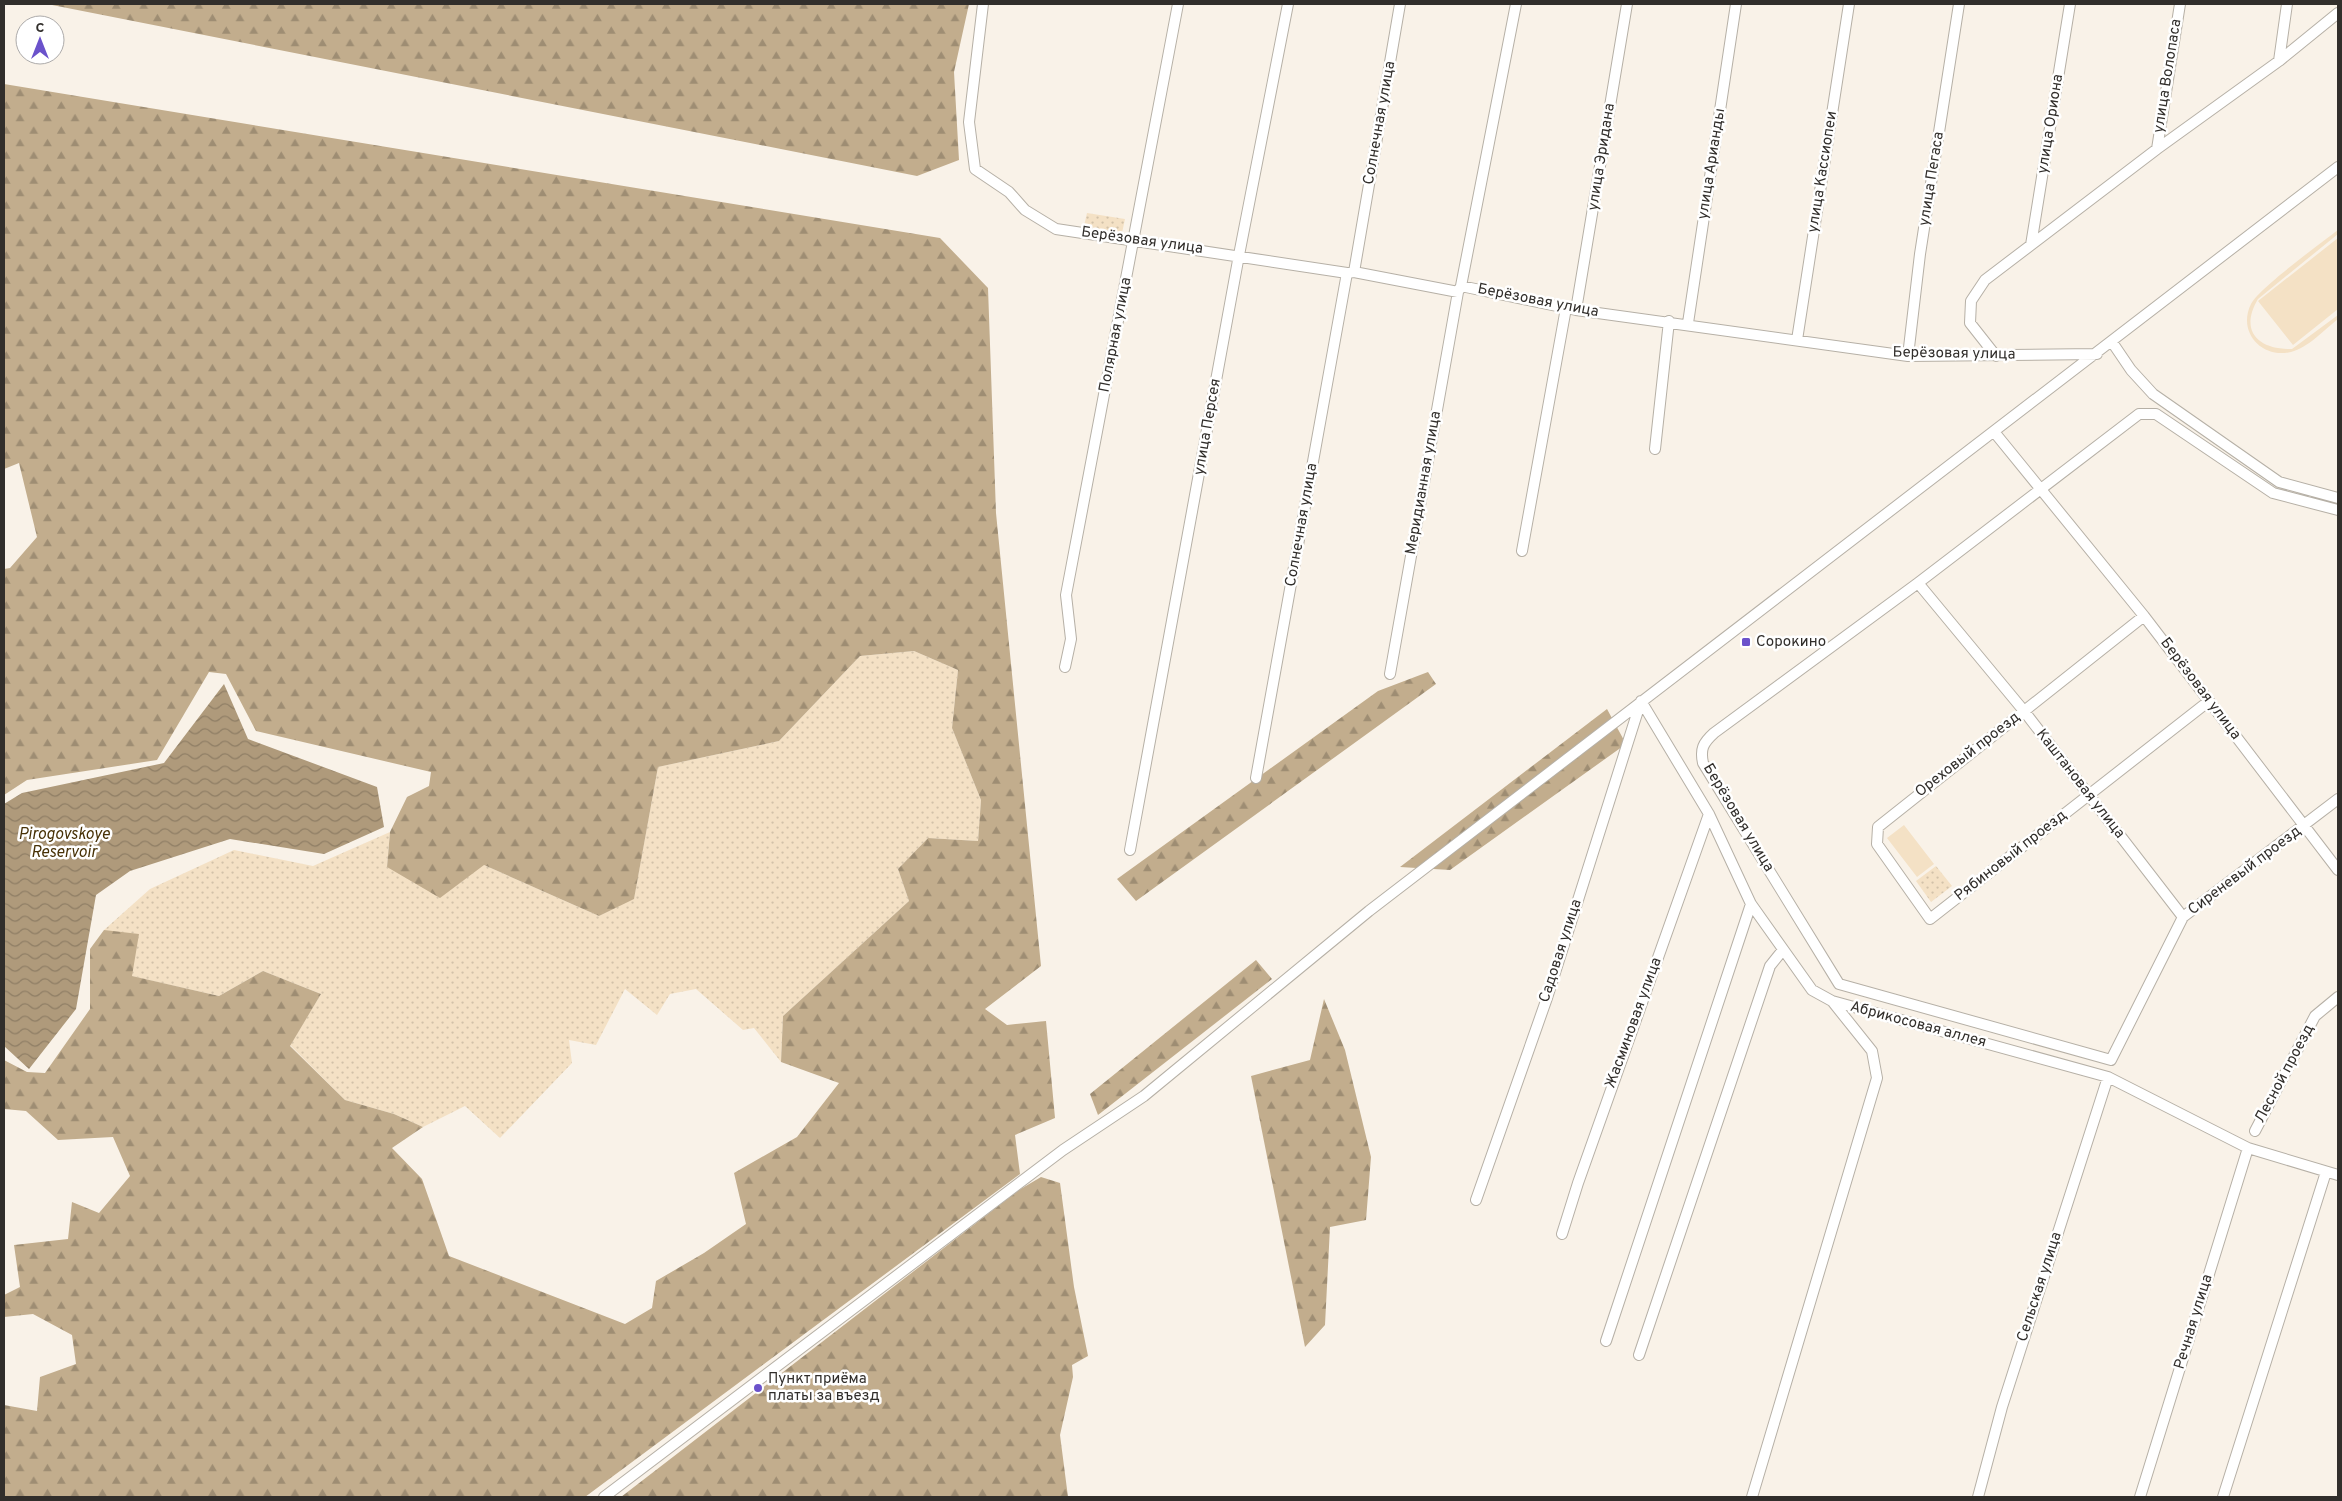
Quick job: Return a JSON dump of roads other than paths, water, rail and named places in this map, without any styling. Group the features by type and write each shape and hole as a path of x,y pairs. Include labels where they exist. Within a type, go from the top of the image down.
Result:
{"street":[{"name":"Берёзовая улица","path":"983,4 969,122 975,168 1008,192 1024,210 1056,229 1351,272 1576,310 1688,324 1908,356 2097,354"},
{"name":"Полярная улица","path":"1066,667 1071,638 1066,595 1178,4"},
{"name":"улица Персея","path":"1130,850 1239,256 1288,4"},
{"name":"Солнечная улица","path":"1256,778 1400,4"},
{"name":"Меридианная улица","path":"1390,674 1459,289 1516,4"},
{"name":"улица Эридана","path":"1576,310 1627,4"},
{"name":"улица Арианды","path":"1688,324 1736,4"},
{"name":"улица Кассиопеи","path":"1797,340 1849,4"},
{"name":"улица Пегаса","path":"1908,356 1920,254 1959,4"},
{"name":"улица Ориона","path":"2031,245 2070,4"},
{"name":"улица Волопаса","path":"2157,149 2180,4"},
{"path":"2279,61 2287,4"},
{"path":"1996,356 1970,323 1971,300 1985,280 2157,149 2279,61 2338,12"},
{"path":"604,1497 1063,1150 1144,1096 1370,911 1641,701 1995,433 2338,167"},
{"path":"1522,551 1566,308"},
{"path":"1656,450 1669,322"},
{"path":"2112,342 2130,370 2152,394 2271,477 2279,482 2338,498"},
{"name":"Берёзовая улица","path":"2112,1060 1839,984 1703,763 1701,752 1703,743 1918,583 2139,414 2156,414 2273,493 2338,510"},
{"name":"Берёзовая улица","path":"1995,433 2144,616 2338,870"},
{"name":"Каштановая улица","path":"1918,583 2024,711 2183,917"},
{"name":"Ореховый проезд","path":"1930,919 1877,844 1878,827 2144,616"},
{"name":"Абрикосовая аллея","path":"1641,701 1709,814 1751,904 1782,951 1812,990 1832,1001 2108,1077 2248,1148 2338,1175"},
{"name":"Садовая улица","path":"1476,1200 1547,998 1641,701"},
{"name":"Рябиновый проезд","path":"1930,919 2209,701"},
{"name":"Сиреневый проезд","path":"2112,1060 2183,917 2338,800"},
{"name":"Жасминовая улица","path":"1562,1234 1578,1183 1709,814"},
{"path":"1606,1341 1751,904"},
{"path":"1639,1355 1770,966 1782,951"},
{"name":"Лесной проезд","path":"2255,1131 2315,1016 2338,997"},
{"path":"1752,1497 1877,1078 1872,1052 1832,1001"},
{"name":"Сельская улица","path":"1978,1497 2002,1407 2108,1077"},
{"name":"Речная улица","path":"2140,1497 2248,1148"},
{"path":"2223,1497 2326,1172"}],"water":[{"name":"Pirogovskoye Reservoir","path":"224,684 248,739 377,787 384,827 324,854 230,839 130,871 96,895 76,1009 29,1069 4,1046 4,804 22,793 164,763"}],"place":[{"name":"Сорокино","path":"1746,642"},
{"name":"Пункт приёма платы за въезд","path":"758,1388"}]}
